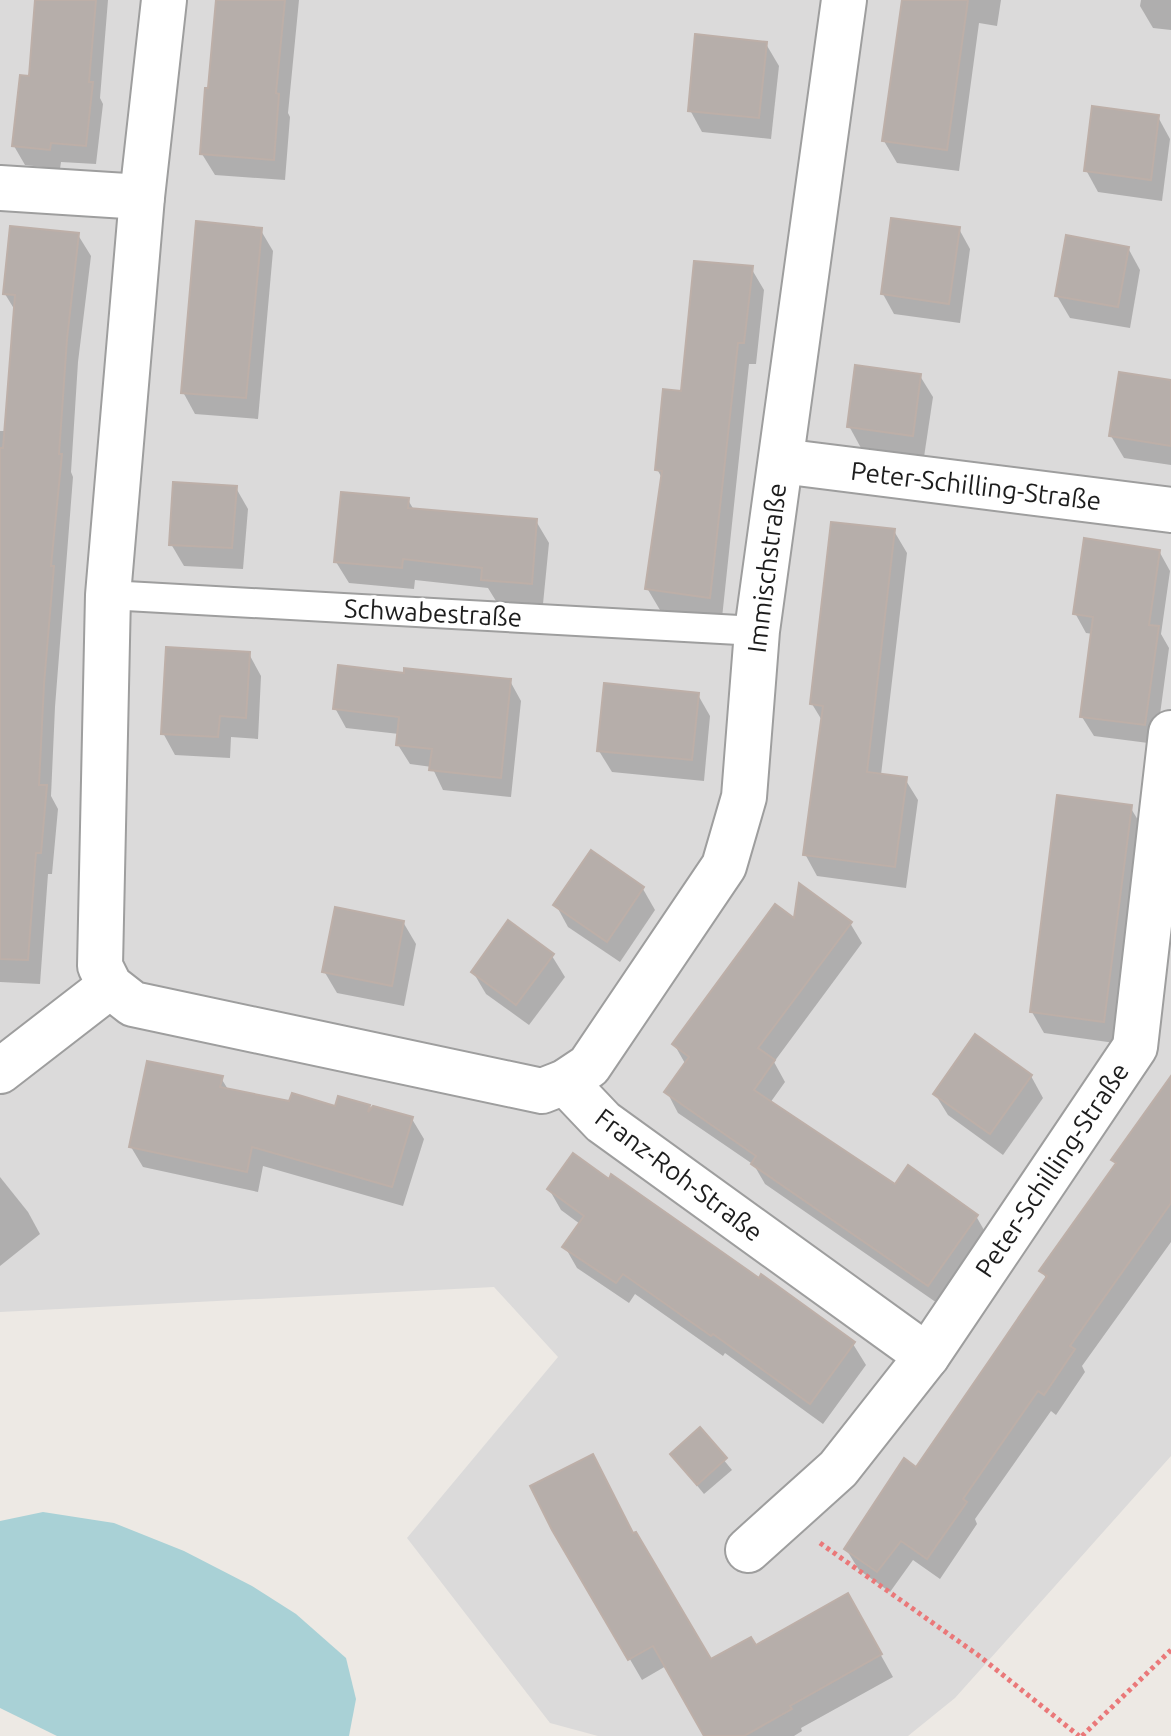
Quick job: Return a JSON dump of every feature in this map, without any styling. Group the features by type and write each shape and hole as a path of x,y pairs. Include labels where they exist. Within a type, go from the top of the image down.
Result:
{"street":[{"path":"164,0 142,197 108,595 100,966 110,986 133,1004 542,1091 565,1082"},
{"name":"Immischstraße","path":"565,1082 589,1066 724,866 744,797 757,631 844,0"},
{"path":"0,188 142,197"},
{"name":"Peter-Schilling-Straße","path":"781,461 1171,510"},
{"name":"Peter-Schilling-Straße","path":"927,1356 1135,1047 1171,733"},
{"path":"0,1071 110,986"},
{"name":"Franz-Roh-Straße","path":"565,1082 603,1122 927,1356"},
{"path":"748,1550 838,1469 927,1356"}],"lane":[{"name":"Schwabestraße","path":"108,595 757,631"}],"path":[{"path":"784,1518 978,1655 1081,1736 1171,1650"}],"shaded area":[{"path":"0,0 1171,0 1171,1456 955,1698 908,1736 598,1736 550,1723 407,1538 558,1357 494,1287 0,1312"}],"water":[{"path":"43,1512 114,1523 184,1551 252,1586 296,1614 346,1658 356,1699 349,1736 57,1736 0,1708 0,1521"}],"building":[{"path":"35,0 96,0 89,82 93,82 86,146 51,143 50,150 12,146 20,75 29,76"},
{"path":"216,0 285,0 276,93 279,94 274,160 200,154"},
{"path":"902,0 968,0 947,150 882,141"},
{"path":"695,34 767,42 759,118 688,111"},
{"path":"1092,106 1159,115 1151,180 1084,171"},
{"path":"891,218 960,227 949,304 881,294"},
{"path":"196,221 262,228 246,398 181,393"},
{"path":"10,226 79,233 67,339 59,454 62,454 44,684 39,785 47,785 41,853 36,853 28,960 0,959 0,448 3,448 15,295 3,294"},
{"path":"1066,235 1129,247 1118,307 1055,296"},
{"path":"694,261 753,266 744,343 738,343 710,598 645,589 662,471 655,470 663,389 681,391"},
{"path":"855,365 921,374 913,436 847,427"},
{"path":"1119,372 1171,380 1171,446 1109,436"},
{"path":"173,482 237,486 232,548 169,545"},
{"path":"341,492 409,498 408,508 537,519 532,584 481,580 482,568 403,559 402,568 334,562"},
{"path":"831,522 895,529 867,772 907,777 895,867 803,855 823,706 810,704"},
{"path":"1084,538 1160,550 1149,625 1159,626 1145,725 1080,717 1093,617 1073,614"},
{"path":"166,647 250,652 246,718 220,716 218,737 161,734"},
{"path":"338,665 404,673 404,668 511,679 501,778 429,770 432,749 396,745 399,717 333,709"},
{"path":"604,683 699,693 692,760 597,751"},
{"path":"1057,795 1132,805 1104,1022 1030,1012"},
{"path":"591,850 644,887 607,942 553,905"},
{"path":"799,883 852,922 758,1048 775,1060 754,1090 895,1184 908,1165 978,1215 928,1286 751,1164 756,1156 664,1092 689,1057 672,1044 775,904 794,918"},
{"path":"335,907 404,921 392,986 322,972"},
{"path":"508,920 554,954 516,1005 471,972"},
{"path":"975,1034 1032,1075 990,1134 933,1094"},
{"path":"147,1061 223,1076 220,1087 289,1101 292,1093 335,1106 338,1096 370,1105 368,1112 373,1106 413,1117 392,1187 252,1147 247,1172 129,1147"},
{"path":"1171,1076 1171,1203 1070,1346 1075,1349 1044,1395 1038,1391 963,1499 967,1502 927,1559 901,1541 877,1572 844,1549 904,1458 916,1467 1047,1276 1039,1271 1116,1163 1111,1160"},
{"path":"573,1153 609,1179 611,1174 759,1278 761,1274 855,1342 810,1404 623,1274 616,1283 562,1247 584,1216 547,1189"},
{"path":"700,1427 727,1458 697,1485 670,1454"},
{"path":"593,1454 633,1533 636,1532 711,1659 751,1637 756,1645 848,1593 882,1654 744,1736 704,1736 653,1646 628,1660 552,1530 530,1486"}]}
